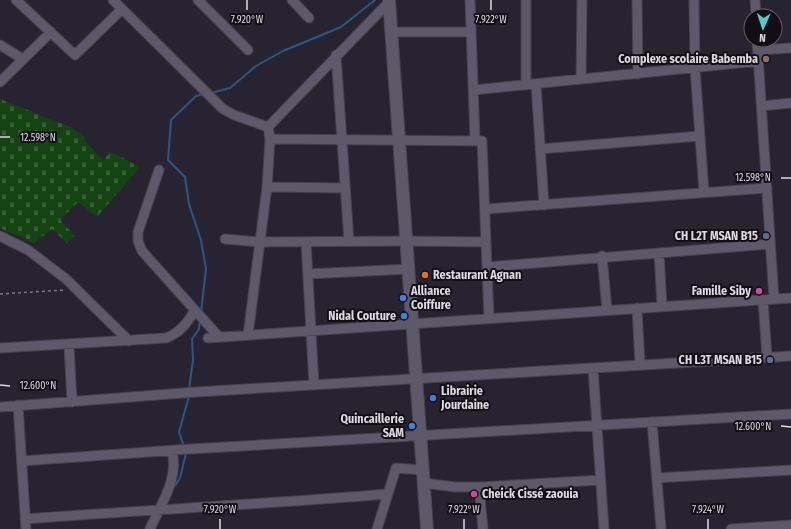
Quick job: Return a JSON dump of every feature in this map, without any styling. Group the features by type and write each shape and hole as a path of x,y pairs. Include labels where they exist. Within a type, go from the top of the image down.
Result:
{"street":[{"path":"16,0 75,55 122,9"},
{"path":"113,0 224,109 234,115 268,127"},
{"path":"198,0 248,50"},
{"path":"292,0 309,18"},
{"path":"268,127 392,0"},
{"path":"392,0 399,32 403,140"},
{"path":"392,0 411,241 424,435 427,484 427,529"},
{"path":"470,0 475,140"},
{"path":"526,0 526,85"},
{"path":"581,79 582,0"},
{"path":"637,0 638,74"},
{"path":"694,0 696,68 704,192"},
{"path":"0,82 51,32"},
{"path":"399,32 471,32"},
{"path":"0,45 23,59"},
{"path":"774,299 758,50 791,48"},
{"path":"336,56 349,241"},
{"path":"474,90 759,62"},
{"path":"536,84 544,205"},
{"path":"762,106 791,104"},
{"path":"248,335 267,187 270,139 268,127"},
{"path":"540,149 700,136"},
{"path":"270,139 480,140 482,143 489,318"},
{"path":"159,170 138,232 138,241 142,251 220,337"},
{"path":"267,187 345,188"},
{"path":"485,209 767,188"},
{"path":"0,236 28,250 77,289 129,341"},
{"path":"225,239 259,242 486,242"},
{"path":"411,241 409,269 416,323"},
{"path":"306,242 314,385"},
{"path":"487,267 602,256 770,244"},
{"path":"659,253 662,307"},
{"path":"602,256 607,310"},
{"path":"308,274 409,269"},
{"path":"208,338 791,298"},
{"path":"763,300 767,357"},
{"path":"637,308 640,365"},
{"path":"0,348 166,338 175,335 197,312"},
{"path":"69,345 72,402"},
{"path":"0,407 196,392 791,356"},
{"path":"593,368 604,529"},
{"path":"18,405 26,529"},
{"path":"22,461 190,449 791,414"},
{"path":"652,422 661,529"},
{"path":"424,435 423,470 427,484 434,529"},
{"path":"150,529 168,490 174,472 176,450"},
{"path":"377,529 396,468 423,470"},
{"path":"657,478 791,470"},
{"path":"427,484 455,487 601,480"},
{"path":"479,486 483,529"},
{"path":"25,519 159,509 261,504 387,494"},
{"path":"731,529 791,525"}],"path":[{"path":"0,294 77,289"}],"green space":[{"path":"0,99 70,127 86,138 84,140 103,160 111,152 140,167 97,217 78,202 60,220 75,236 67,243 52,229 34,243 0,228"}],"waterway":[{"path":"211,93 230,88 256,66 283,51 341,27 375,0"},
{"path":"201,312 206,269 201,240 189,204 185,177 168,160 171,120 196,96 204,94"},
{"path":"189,389 193,360 192,339 199,329 200,320"},
{"path":"184,447 179,432 189,396"},
{"path":"173,489 180,478 186,453"}],"place":[{"name":"Complexe scolaire Babemba","path":"766,59"},
{"name":"CH L2T MSAN B15","path":"766,236"},
{"name":"Restaurant Agnan","path":"425,275"},
{"name":"Famille Siby","path":"759,291"},
{"name":"Alliance Coiffure","path":"403,298"},
{"name":"Nidal Couture","path":"404,316"},
{"name":"CH L3T MSAN B15","path":"770,360"},
{"name":"Librairie Jourdaine","path":"433,398"},
{"name":"Quincaillerie SAM","path":"412,426"},
{"name":"Cheick Cissé zaouia","path":"474,494"}]}
